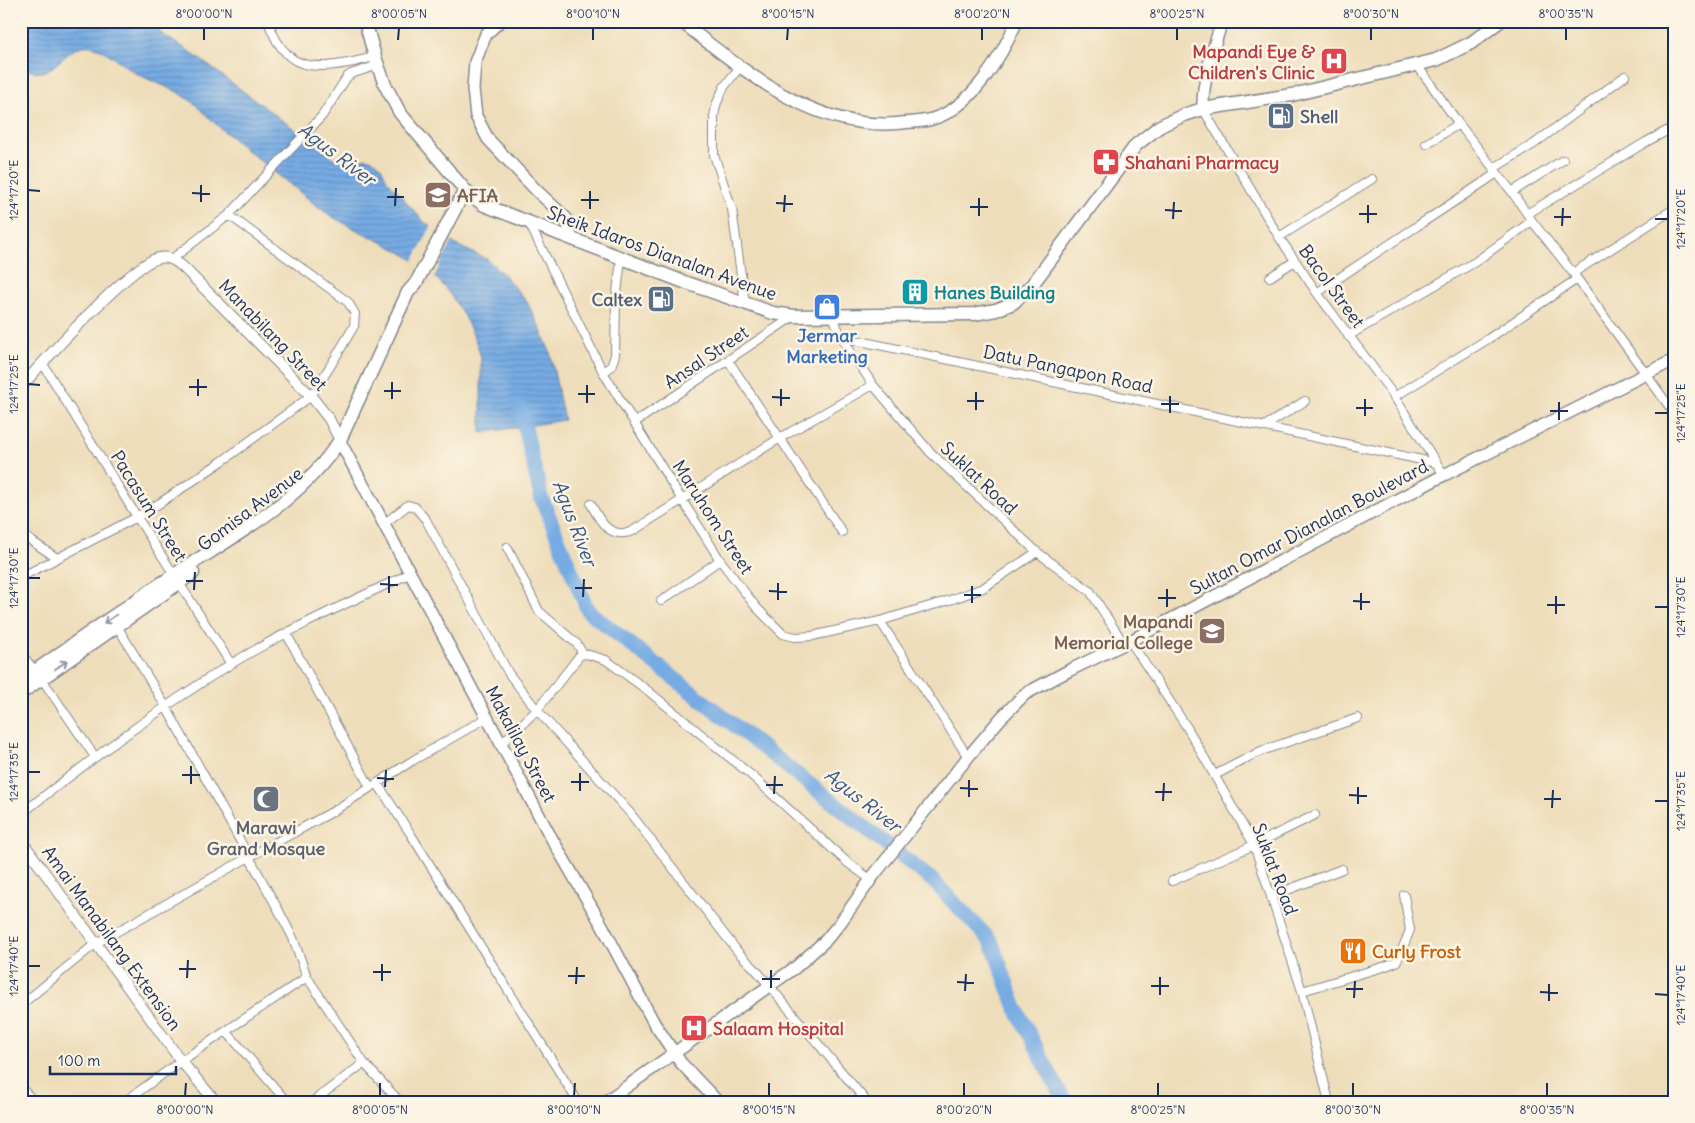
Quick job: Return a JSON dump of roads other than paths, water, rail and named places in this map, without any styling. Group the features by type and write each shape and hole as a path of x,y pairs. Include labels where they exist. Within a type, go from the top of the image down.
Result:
{"main road":[{"name":"Sheik Idaros Dianalan Avenue","path":"365,21 376,61 400,113 464,190 484,205 621,259 745,304 773,313 794,316 974,314 996,310 1013,303 1032,285 1136,145 1160,126 1184,115 1203,110 1292,95 1436,60 1455,52 1484,34 1500,21"},
{"path":"500,21 486,34 475,62 473,89 476,116 488,139 536,190 566,218 571,238"},
{"path":"680,21 739,68 787,97 836,118 886,125 932,120 957,108 977,87 999,58 1018,21"},
{"path":"1203,110 1202,96 1222,21"},
{"name":"Gomisa Avenue","path":"21,693 38,675 177,579 270,520 319,480 335,459 415,295 418,280 464,190"},
{"name":"Sultan Omar Dianalan Boulevard","path":"605,1102 796,967 826,940 840,923 870,876 1001,718 1025,694 1127,643 1444,475 1674,360"},
{"name":"Makalilay Street","path":"342,443 501,744 654,1023 674,1054 718,1102"},
{"name":"Gomisa Avenue","path":"21,681 38,675 117,626 177,579"}],"street":[{"path":"268,21 273,34 287,55 305,65 376,61"},
{"path":"21,387 98,306 138,269 151,260 169,258 229,216 322,116 347,77 376,61"},
{"path":"1417,65 1459,124 1575,276 1674,413"},
{"path":"739,68 724,87 716,105 714,117 714,155 732,209 745,304"},
{"path":"1317,294 1378,251 1443,210 1625,76"},
{"name":"Bacol Street","path":"1203,110 1278,237 1317,294 1394,397 1444,475"},
{"path":"1426,144 1459,124"},
{"path":"1348,336 1475,262 1530,218 1646,142 1674,127"},
{"path":"1512,192 1563,160"},
{"path":"1278,237 1372,179"},
{"path":"1394,397 1488,339 1575,276 1674,210"},
{"path":"21,577 137,517 221,462 311,396 348,337 354,326 355,318 354,310 348,302 229,216"},
{"name":"Maruhom Street","path":"529,223 603,372 634,423 720,560 756,607 777,629 790,636 812,636 880,621 983,588 1037,552"},
{"name":"Manabilang Street","path":"169,258 190,274 311,396 329,419 342,443"},
{"path":"603,372 611,367 615,355 616,300 621,259"},
{"path":"1270,277 1295,261"},
{"name":"Ansal Street","path":"634,423 794,316"},
{"name":"Suklat Road","path":"832,316 841,337 873,385 930,452 1037,552 1090,591 1188,729 1254,845 1302,991 1329,1102"},
{"name":"Datu Pangapon Road","path":"841,337 1436,463"},
{"path":"728,360 842,532"},
{"name":"Pacasum Street","path":"43,364 137,517 231,664"},
{"path":"591,504 608,529 622,534 631,532 780,438 873,385"},
{"path":"1263,427 1305,401"},
{"path":"385,523 408,506 415,507 422,515 437,538 509,674 537,710 630,813 733,946 867,1102"},
{"path":"21,534 57,558"},
{"path":"507,547 539,611 577,644 583,654"},
{"path":"661,601 720,560"},
{"path":"21,814 95,757 231,664 286,633 411,573"},
{"path":"880,621 968,757"},
{"path":"117,626 166,707 294,938 307,977 364,1063 400,1102"},
{"path":"286,633 373,785 410,833 578,1102"},
{"path":"21,654 38,675 95,757"},
{"path":"501,744 537,710 580,655 586,654 606,660 647,690 751,775 848,862 870,876"},
{"path":"21,1005 95,944 332,812 373,785 488,717"},
{"path":"1215,775 1261,751 1358,718"},
{"path":"1172,881 1254,845 1315,815"},
{"name":"Amai Manabilang Extension","path":"21,840 181,1061 216,1102"},
{"path":"1272,896 1342,869"},
{"path":"1302,991 1383,968 1396,962 1410,930 1404,895"},
{"path":"124,1102 181,1061 307,977"},
{"path":"226,1031 287,1102"},
{"path":"312,1102 364,1063"},
{"path":"21,1088 35,1102"}],"water":[{"path":"21,21 150,21 163,35 186,49 335,159 346,162 367,158 375,161 380,165 387,180 424,222 456,245 487,259 505,276 527,302 550,352 564,420 481,433 481,359 475,339 458,307 445,288 427,269 401,252 326,213 236,141 191,101 181,94 136,73 100,49 85,46 76,49 44,71 35,72 25,68 21,60"}],"waterway":[{"name":"Agus River","path":"520,406 541,497 588,611 932,880 991,941 1016,1008 1063,1099 1067,1102"}],"place":[{"name":"Mapandi Eye & Children's Clinic","path":"1334,61"},
{"name":"Shell","path":"1281,116"},
{"name":"Shahani Pharmacy","path":"1106,162"},
{"name":"AFIA","path":"438,195"},
{"name":"Hanes Building","path":"915,292"},
{"name":"Caltex","path":"661,299"},
{"name":"Jermar Marketing","path":"827,307"},
{"name":"Mapandi Memorial College","path":"1212,631"},
{"name":"Marawi Grand Mosque","path":"266,799"},
{"name":"Curly Frost","path":"1353,951"},
{"name":"Salaam Hospital","path":"694,1028"}]}
